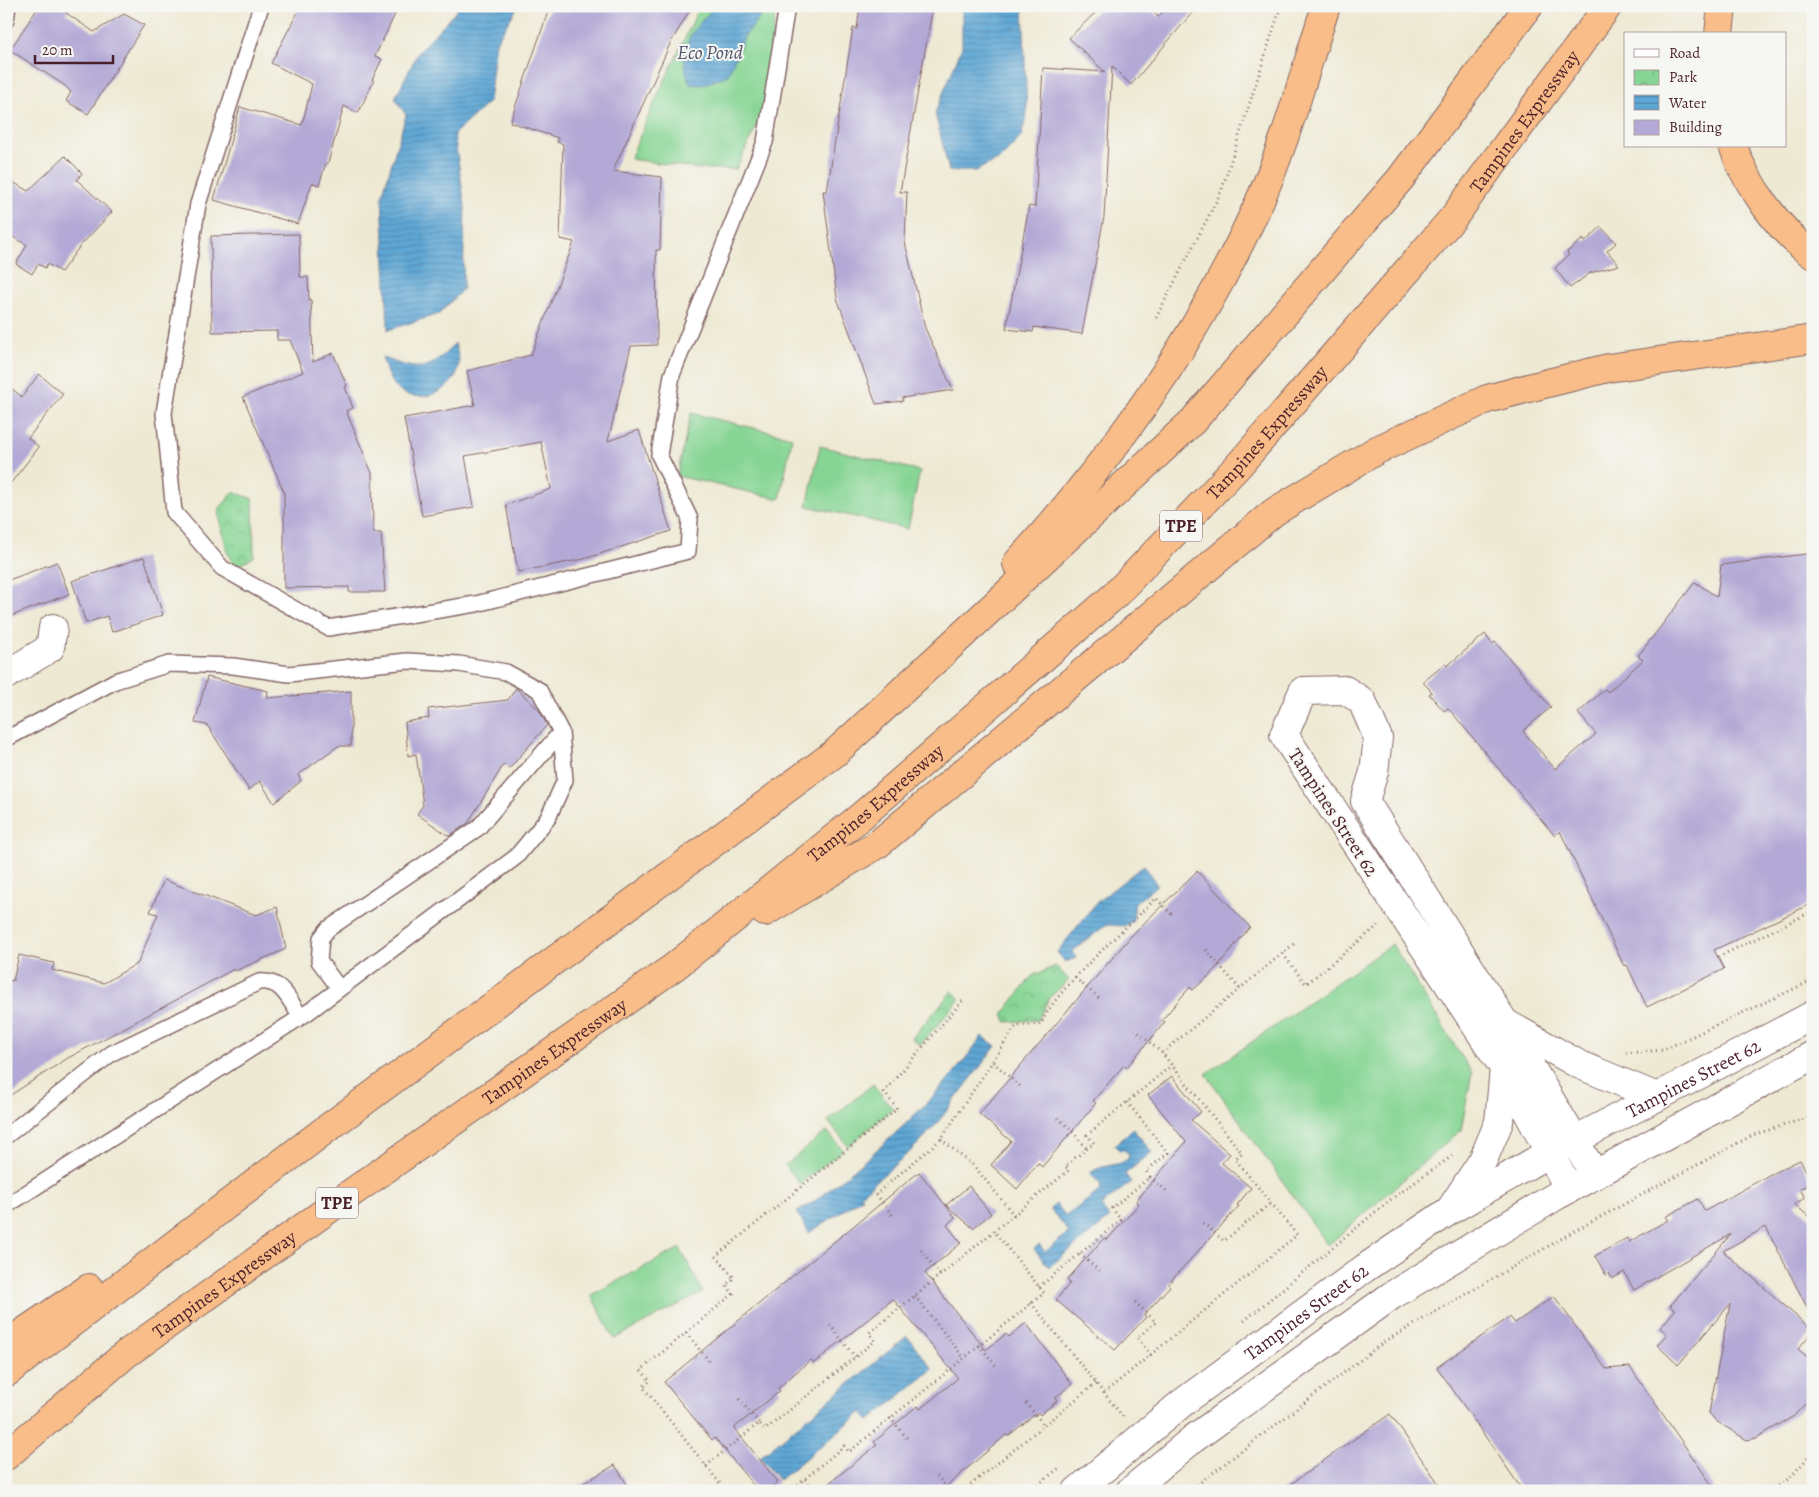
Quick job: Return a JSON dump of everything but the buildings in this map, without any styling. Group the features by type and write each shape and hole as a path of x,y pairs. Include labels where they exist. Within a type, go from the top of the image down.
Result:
{"highway":[{"path":"999,602 1012,568 1050,528 1139,411 1206,308 1258,206 1291,116 1326,6"},
{"path":"6,1373 317,1136 835,752 1193,421 1401,178 1528,6"},
{"name":"Tampines Expressway","path":"6,1456 126,1354 354,1191 674,967 859,818 1114,596 1238,466 1452,218 1608,6"},
{"path":"1719,32 1722,6"},
{"path":"1734,148 1738,162 1771,214 1813,255"},
{"path":"674,967 878,844 1274,512 1377,450 1487,399 1540,385 1608,368 1813,339"},
{"path":"6,1344 317,1136"}],"street":[{"path":"6,675 50,648 53,628"},
{"name":"Tampines Street 62","path":"1569,1189 1504,1068 1374,874 1284,735 1303,692 1345,690 1362,701 1378,738 1374,772 1366,801 1504,1022 1595,1175"},
{"path":"1374,874 1398,855"},
{"name":"Tampines Street 62","path":"1077,1491 1182,1403 1364,1268 1449,1212 1574,1140 1813,1015"},
{"path":"1504,1022 1578,1064 1657,1097"},
{"name":"Tampines Street 62","path":"1130,1491 1193,1439 1391,1296 1569,1189 1813,1055"},
{"path":"1449,1212 1484,1160 1499,1122 1504,1068"}],"lane":[{"path":"6,20 8,6"},
{"path":"261,6 198,204 164,413 174,512 222,568 328,628 476,604 688,551 690,519 659,455 672,375 764,142 787,6"},
{"path":"6,739 115,681 169,664 233,666 289,674 407,661 459,664 506,672 539,690 561,732 565,780 548,818 516,857 301,1017 6,1206"},
{"path":"339,988 319,961 321,938 328,929 478,828 561,732"},
{"path":"6,1136 112,1053 259,982 270,981 278,985 301,1017"}],"path":[{"path":"1156,318 1220,192 1281,6"},
{"path":"892,1215 876,1194 941,1139 1016,1026 1042,1024 1045,1014 1075,978 1156,898 1174,917"},
{"path":"1805,907 1808,913"},
{"path":"1718,958 1813,910"},
{"path":"1282,954 1306,984 1384,921"},
{"path":"1162,1053 1295,944"},
{"path":"1206,950 1240,989"},
{"path":"1075,978 1100,999"},
{"path":"1617,1054 1663,1050 1813,980"},
{"path":"726,1491 642,1387 650,1381 641,1370 733,1294 726,1285 734,1278 716,1256 897,1109 884,1092 964,1000"},
{"path":"1104,1393 1297,1235 1235,1158 1242,1153 1162,1053 1135,1030"},
{"path":"993,1062 1022,1088"},
{"path":"739,1399 765,1430 875,1341 869,1333 1069,1170 1065,1166 1094,1143 1087,1134 1172,1065"},
{"path":"1127,1102 1168,1153 1146,1171 1150,1177 1168,1192"},
{"path":"1189,1491 1384,1342 1576,1230 1753,1135 1813,1116"},
{"path":"1058,1118 1086,1149"},
{"path":"941,1139 974,1166 1014,1215"},
{"path":"1236,1327 1390,1200 1458,1152"},
{"path":"1039,1287 1121,1220 1112,1208 1150,1177"},
{"path":"1204,1224 1224,1241 1271,1203"},
{"path":"790,1491 844,1446 849,1452 1044,1293 994,1231"},
{"path":"921,1250 940,1275"},
{"path":"1080,1254 1099,1271"},
{"path":"914,1296 964,1358"},
{"path":"1135,1302 1156,1322 1137,1338 1151,1355"},
{"path":"1031,1303 1124,1418"},
{"path":"830,1325 855,1357"},
{"path":"686,1332 710,1362"},
{"path":"979,1345 997,1366"},
{"path":"963,1491 1096,1383"},
{"path":"1026,1403 1044,1425"},
{"path":"1116,1424 1132,1412"},
{"path":"890,1418 908,1439"},
{"path":"706,1466 759,1423"},
{"path":"1770,1491 1790,1478 1813,1451"},
{"path":"1030,1491 1061,1466"},
{"path":"937,1476 949,1491"},
{"path":"805,1479 814,1491"}],"green space":[{"path":"700,6 776,6 764,111 736,169 700,169 630,159 655,101"},
{"path":"691,413 792,437 780,499 677,476"},
{"path":"820,446 920,471 908,529 807,506"},
{"path":"234,492 253,499 254,557 236,567 227,552 218,510"},
{"path":"1392,944 1472,1073 1461,1130 1328,1245 1206,1074"},
{"path":"1056,966 1069,980 1049,998 1038,1020 1006,1022 1003,1014 1032,976"},
{"path":"952,991 960,999 920,1045 912,1038"},
{"path":"873,1084 893,1109 848,1146 828,1121"},
{"path":"827,1131 843,1150 800,1184 785,1165"},
{"path":"680,1248 703,1292 614,1339 591,1295"}],"water":[{"path":"453,6 518,6 496,42 489,102 454,134 465,206 463,289 439,314 388,330 382,196 406,115 395,98 419,51 457,10"},
{"name":"Eco Pond","path":"715,6 765,6 758,20 744,37 728,75 702,85 690,84 684,60 685,50 688,41 699,24"},
{"path":"962,6 1023,6 1027,114 1021,137 1000,159 975,171 949,171 935,113 962,47"},
{"path":"455,343 459,360 457,372 453,380 438,392 428,396 418,397 409,395 400,391 390,380 382,357 405,365 422,367 438,360"},
{"path":"1144,865 1157,885 1135,903 1133,921 1125,926 1106,925 1073,951 1076,958 1065,962 1057,952 1097,902"},
{"path":"982,1036 996,1046 935,1126 912,1150 860,1195 862,1198 809,1233 797,1212 813,1202 875,1152 924,1106 955,1072"},
{"path":"1133,1129 1152,1152 1125,1174 1131,1182 1101,1206 1110,1218 1049,1267 1034,1249 1039,1244 1045,1252 1069,1232 1050,1209 1056,1204 1066,1216 1101,1190 1100,1184 1090,1173 1099,1168 1124,1162 1128,1159 1129,1154 1124,1150 1119,1150 1114,1145"},
{"path":"907,1336 933,1369 869,1421 862,1412 779,1480 760,1457"}]}
